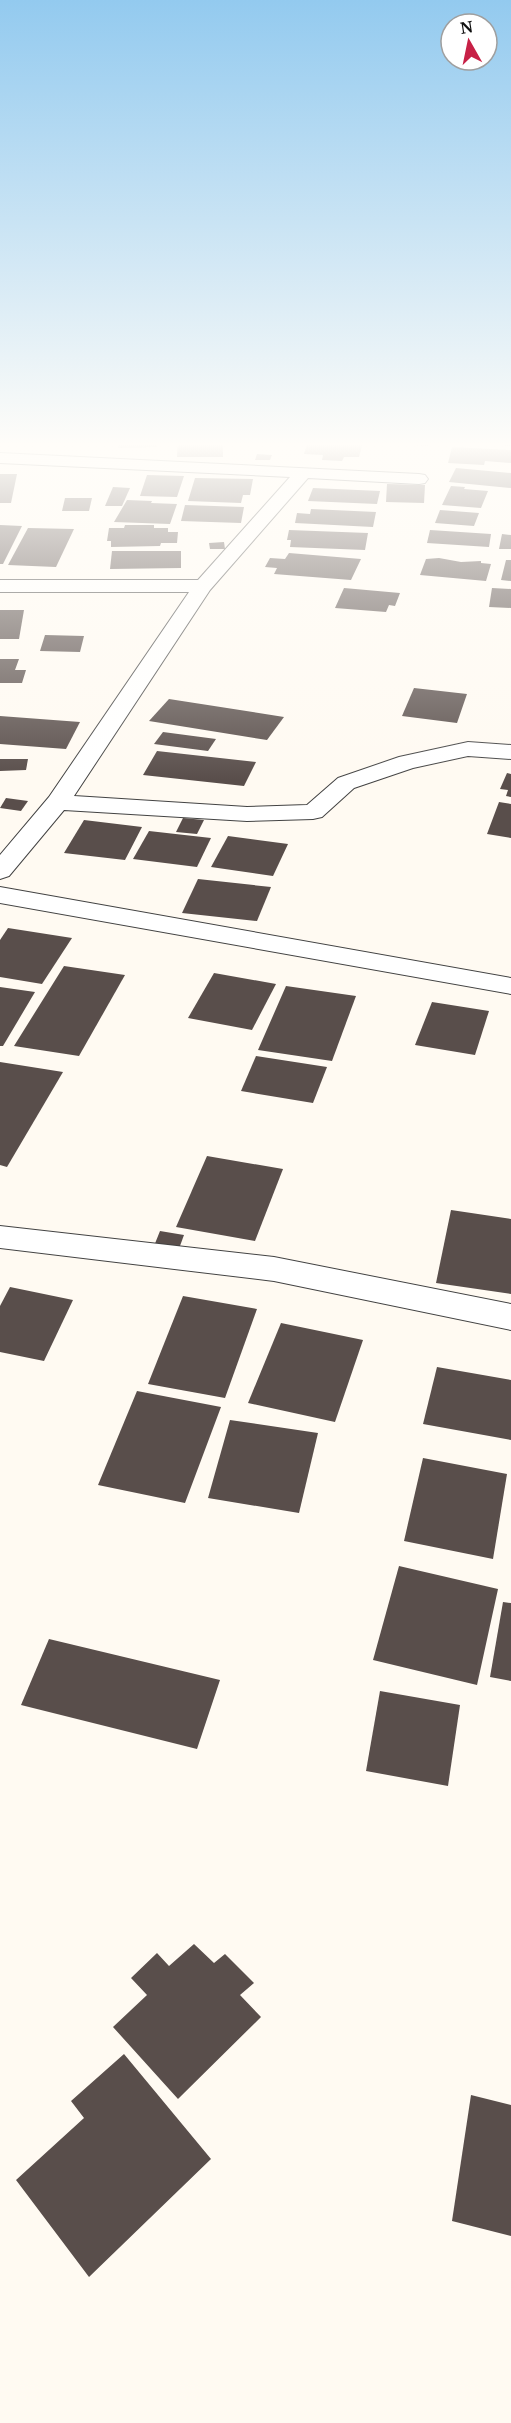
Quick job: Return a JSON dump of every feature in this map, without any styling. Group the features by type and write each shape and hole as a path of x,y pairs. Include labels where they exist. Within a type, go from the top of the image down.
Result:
{"street":[{"path":"0,871 58,802 203,586 231,554"},
{"path":"0,586 203,586"},
{"path":"58,802 247,814 313,812 346,783 406,762 468,749 511,752"},
{"path":"0,895 511,986"},
{"path":"0,1237 274,1269 511,1317"}],"building":[{"path":"0,554 8,554 3,564 0,564"},
{"path":"14,554 62,554 56,567 8,565"},
{"path":"112,554 181,554 181,568 110,569"},
{"path":"288,554 302,554 361,559 351,580 274,574 277,568 265,567 270,558 285,559"},
{"path":"439,558 461,562 481,561 481,563 491,564 486,581 420,575 426,559"},
{"path":"506,560 511,560 511,581 501,580"},
{"path":"344,588 400,593 395,606 389,605 386,612 335,608"},
{"path":"492,588 511,589 511,608 489,607"},
{"path":"0,610 24,610 19,639 0,639"},
{"path":"45,635 84,636 80,652 40,651"},
{"path":"0,659 19,659 15,670 26,670 22,683 0,683"},
{"path":"414,688 467,694 457,723 402,716"},
{"path":"169,699 284,717 267,740 149,721"},
{"path":"0,716 80,722 66,749 0,744"},
{"path":"163,732 216,739 208,751 154,744"},
{"path":"157,751 256,762 244,786 143,775"},
{"path":"0,759 28,759 26,770 0,771"},
{"path":"507,773 511,774 511,797 506,796 508,790 500,789"},
{"path":"6,798 28,801 21,811 0,808"},
{"path":"499,802 511,804 511,838 487,834"},
{"path":"183,818 204,820 197,834 176,832"},
{"path":"84,820 142,827 125,860 64,853"},
{"path":"149,831 211,838 197,867 133,859"},
{"path":"228,836 288,844 273,876 211,867"},
{"path":"198,879 271,887 257,921 182,913"},
{"path":"8,928 72,938 42,984 0,977 0,940"},
{"path":"64,966 125,975 79,1056 14,1046"},
{"path":"214,973 276,984 252,1030 188,1018"},
{"path":"286,986 356,996 332,1061 258,1050"},
{"path":"0,987 35,992 3,1046 0,1046"},
{"path":"432,1002 489,1011 475,1055 415,1045"},
{"path":"256,1056 327,1067 313,1103 241,1091"},
{"path":"0,1062 63,1072 7,1167 0,1165"},
{"path":"207,1156 283,1169 255,1241 176,1227"},
{"path":"451,1210 511,1219 511,1294 436,1283"},
{"path":"160,1231 184,1235 177,1254 152,1251"},
{"path":"10,1287 73,1300 44,1361 0,1352 0,1306"},
{"path":"183,1296 257,1309 225,1398 148,1384"},
{"path":"281,1323 363,1340 335,1422 248,1403"},
{"path":"437,1367 511,1380 511,1440 423,1424"},
{"path":"137,1391 221,1407 185,1503 98,1485"},
{"path":"230,1420 318,1433 299,1513 208,1498"},
{"path":"423,1458 507,1474 493,1559 404,1541"},
{"path":"399,1566 498,1589 477,1685 373,1660"},
{"path":"503,1602 511,1603 511,1681 490,1677"},
{"path":"49,1639 220,1680 197,1749 21,1705"},
{"path":"380,1691 460,1705 448,1786 366,1771"},
{"path":"194,1944 214,1963 225,1954 254,1983 240,1995 261,2017 178,2099 113,2027 147,1995 131,1978 157,1953 169,1966"},
{"path":"124,2054 211,2159 89,2277 16,2180 84,2118 71,2101"},
{"path":"471,2095 511,2105 511,2236 452,2221"}]}
